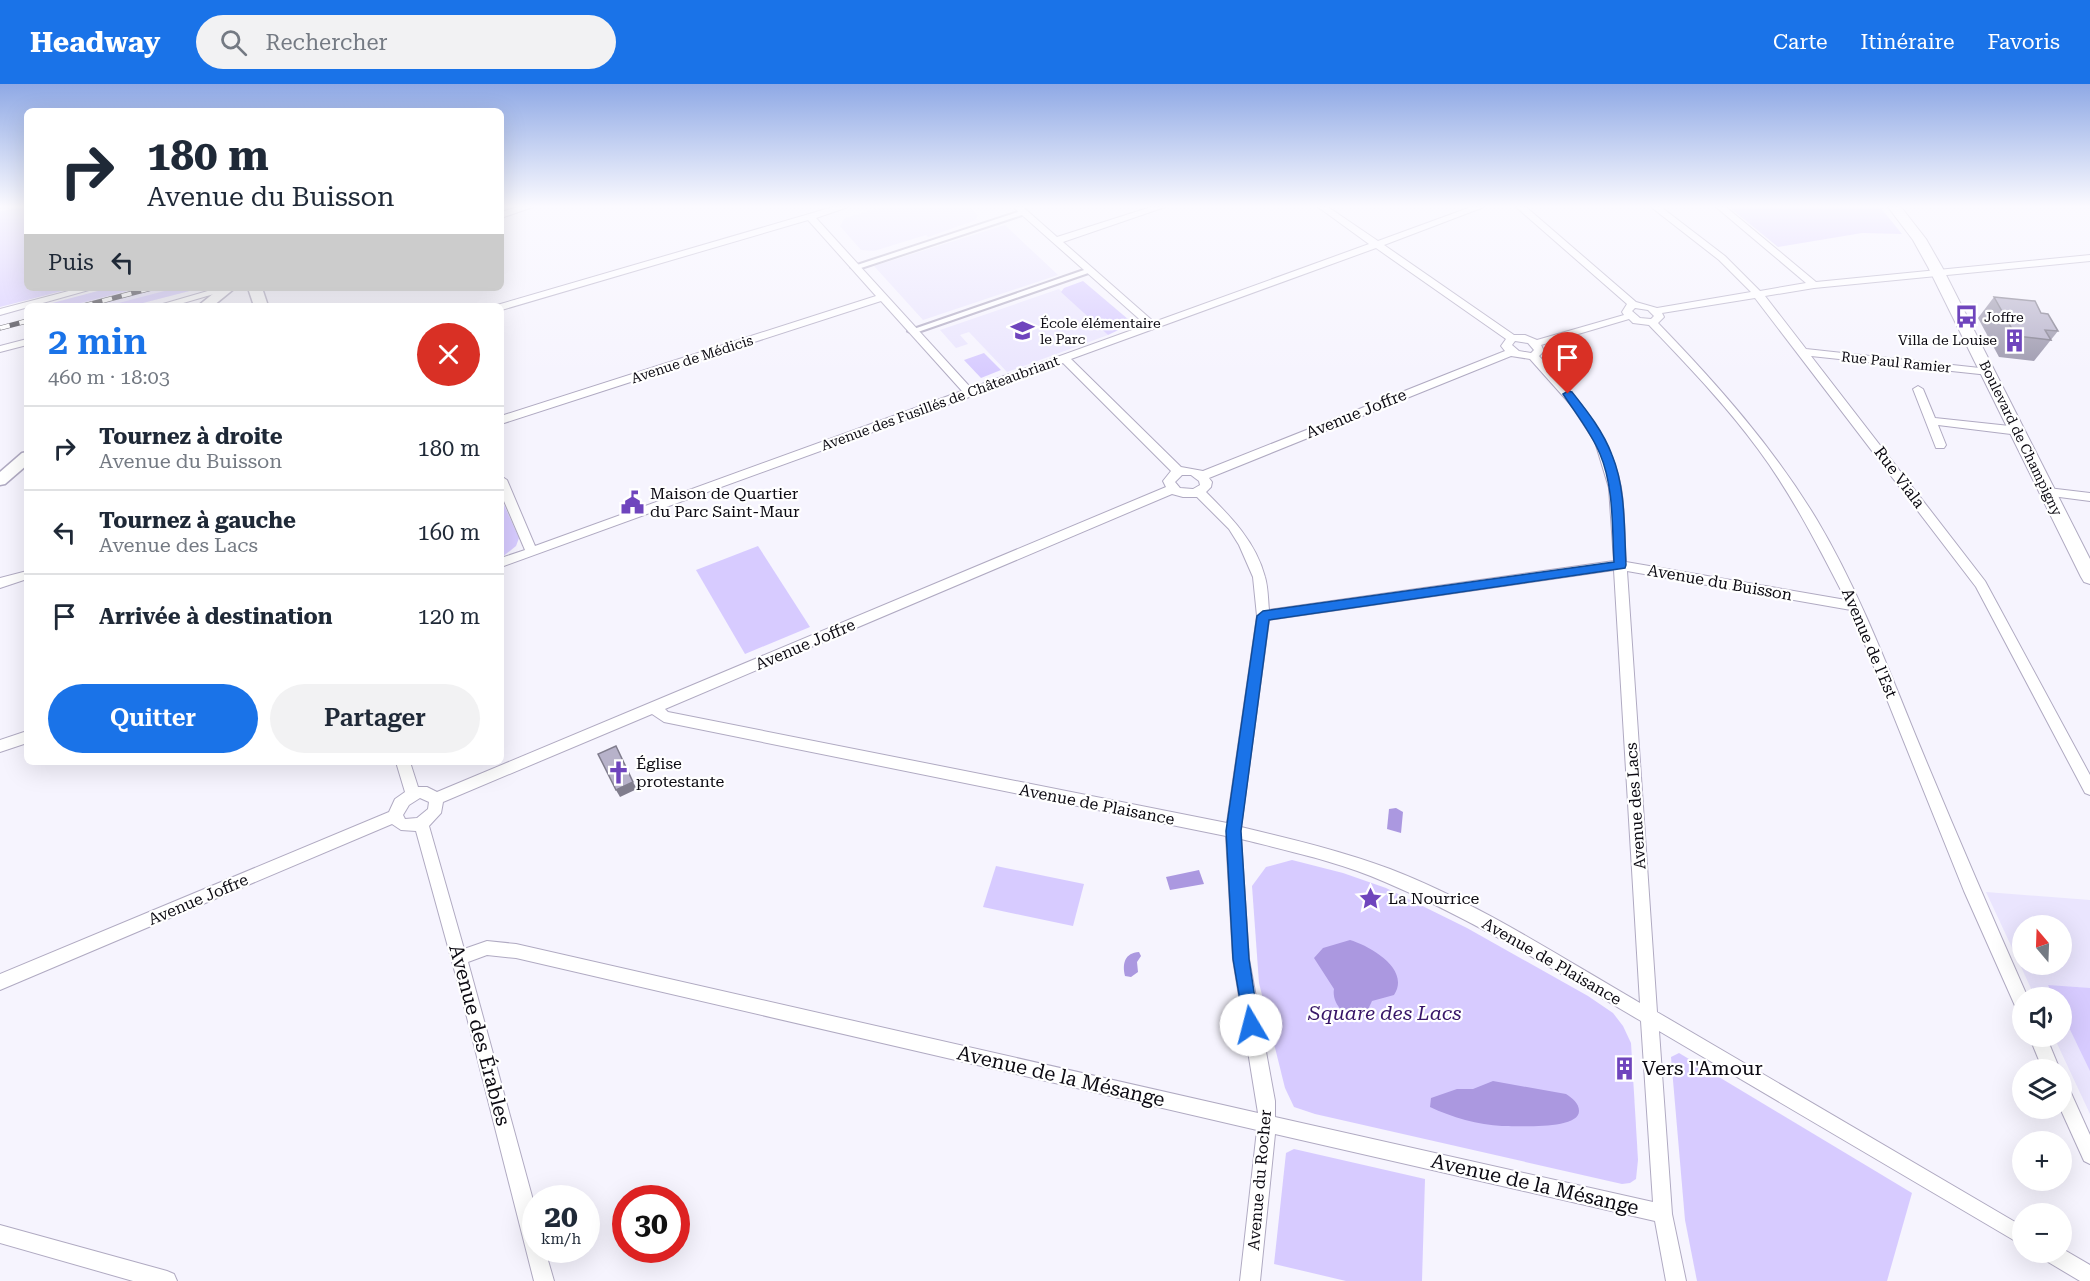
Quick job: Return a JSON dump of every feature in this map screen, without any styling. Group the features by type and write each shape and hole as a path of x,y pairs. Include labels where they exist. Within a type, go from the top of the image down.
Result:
{"main road":[{"name":"Boulevard de Champigny","path":"1933,263 2019,431 2090,577"}],"street":[{"path":"504,306 653,263"},
{"path":"851,263 969,392"},
{"path":"855,267 867,263"},
{"path":"1081,263 1152,325"},
{"name":"Avenue des Fusillés de Châteaubriant","path":"504,562 1327,263"},
{"path":"1403,263 1512,338 1524,338 1534,349"},
{"path":"1585,263 1634,305"},
{"name":"Rue Viala","path":"1727,263 1757,293 1804,351 1981,584 2090,789"},
{"path":"1787,263 1814,285"},
{"path":"1654,316 1643,305 1634,305 1626,309 1630,316 1643,322 1654,316 1757,293 2034,263"},
{"path":"912,331 1090,271"},
{"path":"34,303 79,291"},
{"path":"172,303 216,291"},
{"path":"209,303 223,291"},
{"name":"Avenue de Médicis","path":"504,419 883,297"},
{"path":"0,312 24,306"},
{"path":"1512,338 1506,346 1511,352 1522,356 1534,349 1630,316"},
{"name":"Avenue de l'Est","path":"1654,316 1762,446 1812,522 1856,606 1972,891 2015,987"},
{"path":"0,349 24,343"},
{"name":"Avenue des Lacs","path":"1534,349 1590,424 1606,455 1615,488 1663,1214 1676,1281"},
{"name":"Rue Paul Ramier","path":"1804,351 1989,372"},
{"name":"Avenue Joffre","path":"1202,476 1511,352"},
{"path":"1063,357 1178,471 1192,471 1202,476 1206,482 1205,487 1199,492 1183,494 1173,489 1169,481 1178,471"},
{"path":"1918,389 1940,445"},
{"path":"1931,421 2019,431"},
{"path":"0,480 24,460"},
{"path":"504,487 532,552"},
{"name":"Avenue Joffre","path":"436,799 1173,489"},
{"name":"Avenue du Rocher","path":"1199,492 1233,526 1245,544 1259,577 1263,616 1233,831 1241,959 1266,1101 1267,1123 1250,1281"},
{"path":"2049,492 2090,497"},
{"name":"Avenue du Buisson","path":"1263,616 1620,565 1856,606"},
{"path":"0,584 24,576"},
{"name":"Avenue de Plaisance","path":"655,708 664,717 1233,831 1310,850 1387,875 1465,911 1649,1016 2012,1230"},
{"path":"0,746 24,738"},
{"path":"404,765 413,794"},
{"path":"427,793 436,799 436,809 433,815 421,823 401,824 395,816 400,804 413,794 427,793"},
{"name":"Avenue Joffre","path":"0,982 395,816"},
{"name":"Avenue des Érables","path":"421,823 522,1196"},
{"name":"Avenue de la Mésange","path":"459,958 487,948 516,951 1663,1214"},
{"path":"2072,1115 2090,1155"},
{"path":"0,1234 167,1281"},
{"name":"Avenue des Érables","path":"540,1263 544,1281"},
{"path":"2068,1263 2090,1276"}],"shaded area":[{"path":"884,263 1045,263 1058,275 923,320 874,266"},
{"name":"École élémentaire le Parc","path":"1059,289 1108,335 1007,372 969,332 960,335 968,344 956,348 940,330"},
{"path":"104,291 189,291 143,303 58,303"},
{"path":"1396,808 1403,812 1401,833 1387,829 1389,809"},
{"path":"1199,870 1204,884 1170,890 1166,877"},
{"path":"1986,892 2090,900 2090,1114 2072,1076 2072,1059 2064,1059 2059,1047 2072,1047 2072,987 2030,987 2025,975 2072,975 2072,915 2012,915 2012,948"},
{"path":"1350,940 1377,953 1393,968 1397,976 1398,985 1394,995 1372,1001 1365,1016 1359,1018 1348,1015 1335,1001 1334,989 1314,958 1323,948"},
{"path":"1139,952 1141,956 1137,962 1138,972 1131,977 1125,976 1126,960 1130,954"},
{"path":"1493,1081 1566,1094 1573,1099 1579,1111 1576,1117 1559,1124 1502,1126 1465,1120 1430,1107 1431,1098 1457,1089 1473,1089"}],"green space":[{"path":"0,263 24,263 24,291 62,291 0,307"},
{"path":"1083,281 1129,320 1129,325 1108,335 1061,292 1064,288"},
{"path":"98,291 126,291 80,303 52,303"},
{"path":"164,291 189,291 143,303 118,303"},
{"path":"984,353 1001,370 981,378 964,360"},
{"path":"504,505 519,538 516,546 504,556"},
{"path":"758,546 810,627 745,654 696,570"},
{"name":"Square des Lacs","path":"1292,860 1343,873 1386,888 1467,928 1588,996 1613,1013 1623,1026 1631,1043 1638,1160 1636,1179 1622,1184 1315,1114 1294,1107 1285,1088 1259,983 1252,886 1266,867"},
{"path":"996,866 1084,884 1073,926 983,907"},
{"path":"2048,985 2090,988 2090,1071 2072,1034 2072,987 2049,987"},
{"path":"1679,1053 1912,1193 1887,1281 1697,1281 1685,1220 1671,1057"},
{"path":"1294,1149 1425,1179 1422,1281 1346,1281 1274,1264 1286,1153"}],"building":[{"path":"1994,297 2035,301 2041,313 2048,314 2058,331 2045,330 2051,340 2016,336"},
{"name":"Église protestante","path":"616,746 633,782 616,790 598,754"}],"railway":[{"path":"94,303 140,291"},
{"path":"0,328 24,322"}],"place":[{"name":"Joffre","path":"1966,317"},
{"name":"École élémentaire le Parc","path":"1022,331"},
{"name":"Villa de Louise","path":"2015,340"},
{"name":"Maison de Quartier du Parc Saint-Maur","path":"632,502"},
{"name":"Église protestante","path":"618,772"},
{"name":"La Nourrice","path":"1370,898"},
{"name":"Vers l'Amour","path":"1624,1068"}],"route":[{"path":"1251,1025 1241,959 1233,831 1263,616 1620,565 1619,521 1615,488 1606,455 1590,424 1568,394"}]}
